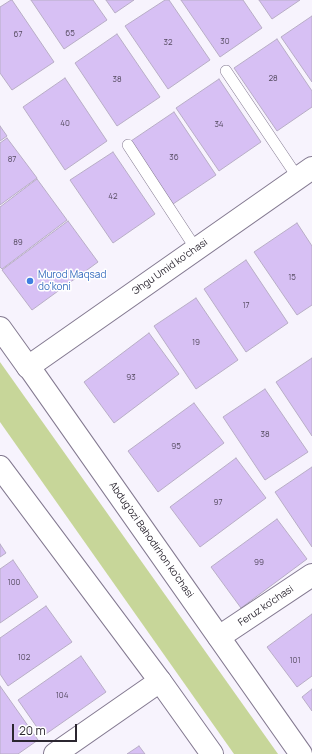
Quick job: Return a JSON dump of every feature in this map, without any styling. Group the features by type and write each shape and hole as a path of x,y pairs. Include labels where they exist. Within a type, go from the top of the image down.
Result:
{"main road":[{"name":"Эhgu Umid ko’chasi","path":"28,367 305,173"},
{"name":"Abdug’ozi Bahodirhon ko’chasi","path":"0,328 301,754"},
{"path":"0,467 160,681 212,754"},
{"name":"Feruz ko'chasi","path":"219,637 312,575"},
{"path":"55,754 160,681"}],"lane":[{"path":"226,71 305,173"},
{"path":"128,145 196,249"}],"green space":[{"path":"0,362 278,754 234,754 0,422"}],"building":[{"path":"11,0 54,62 12,90 0,73 0,7"},
{"path":"31,0 93,0 107,20 64,49"},
{"path":"106,0 134,0 115,13"},
{"path":"165,0 169,0 210,60 168,89 125,26"},
{"path":"181,0 243,0 262,28 220,57"},
{"path":"259,0 300,0 272,19"},
{"path":"312,16 312,82 281,37"},
{"path":"117,34 160,97 117,126 75,63"},
{"path":"277,39 312,91 312,107 277,131 234,68"},
{"path":"65,78 107,141 65,170 23,107"},
{"path":"219,79 261,142 219,171 176,108"},
{"path":"174,112 216,175 173,204 131,141"},
{"path":"0,126 7,136 0,141"},
{"path":"7,138 37,178 0,205 0,143"},
{"path":"113,152 155,214 113,243 70,180"},
{"path":"37,179 67,220 2,269 0,267 0,207"},
{"path":"68,221 98,262 32,310 2,270"},
{"path":"297,223 312,246 312,305 297,315 254,252"},
{"path":"246,260 288,323 246,352 204,289"},
{"path":"196,298 238,360 196,389 154,326"},
{"path":"149,333 179,374 114,423 84,382"},
{"path":"312,358 312,436 276,382"},
{"path":"265,389 308,452 265,480 223,417"},
{"path":"194,403 224,443 158,492 128,451"},
{"path":"236,458 266,498 200,547 170,507"},
{"path":"312,467 312,547 275,492"},
{"path":"277,519 307,559 241,608 211,567"},
{"path":"0,544 6,553 0,557"},
{"path":"13,560 38,597 0,623 0,569"},
{"path":"46,606 72,642 8,686 0,674 0,638"},
{"path":"312,614 312,676 297,687 267,647"},
{"path":"81,656 106,692 43,736 18,700"},
{"path":"0,686 38,740 18,754 0,754"},
{"path":"312,689 312,711 302,697"},
{"path":"139,746 145,754 127,754"}],"place":[{"name":"Murod Maqsad do'koni","path":"30,281"}]}
